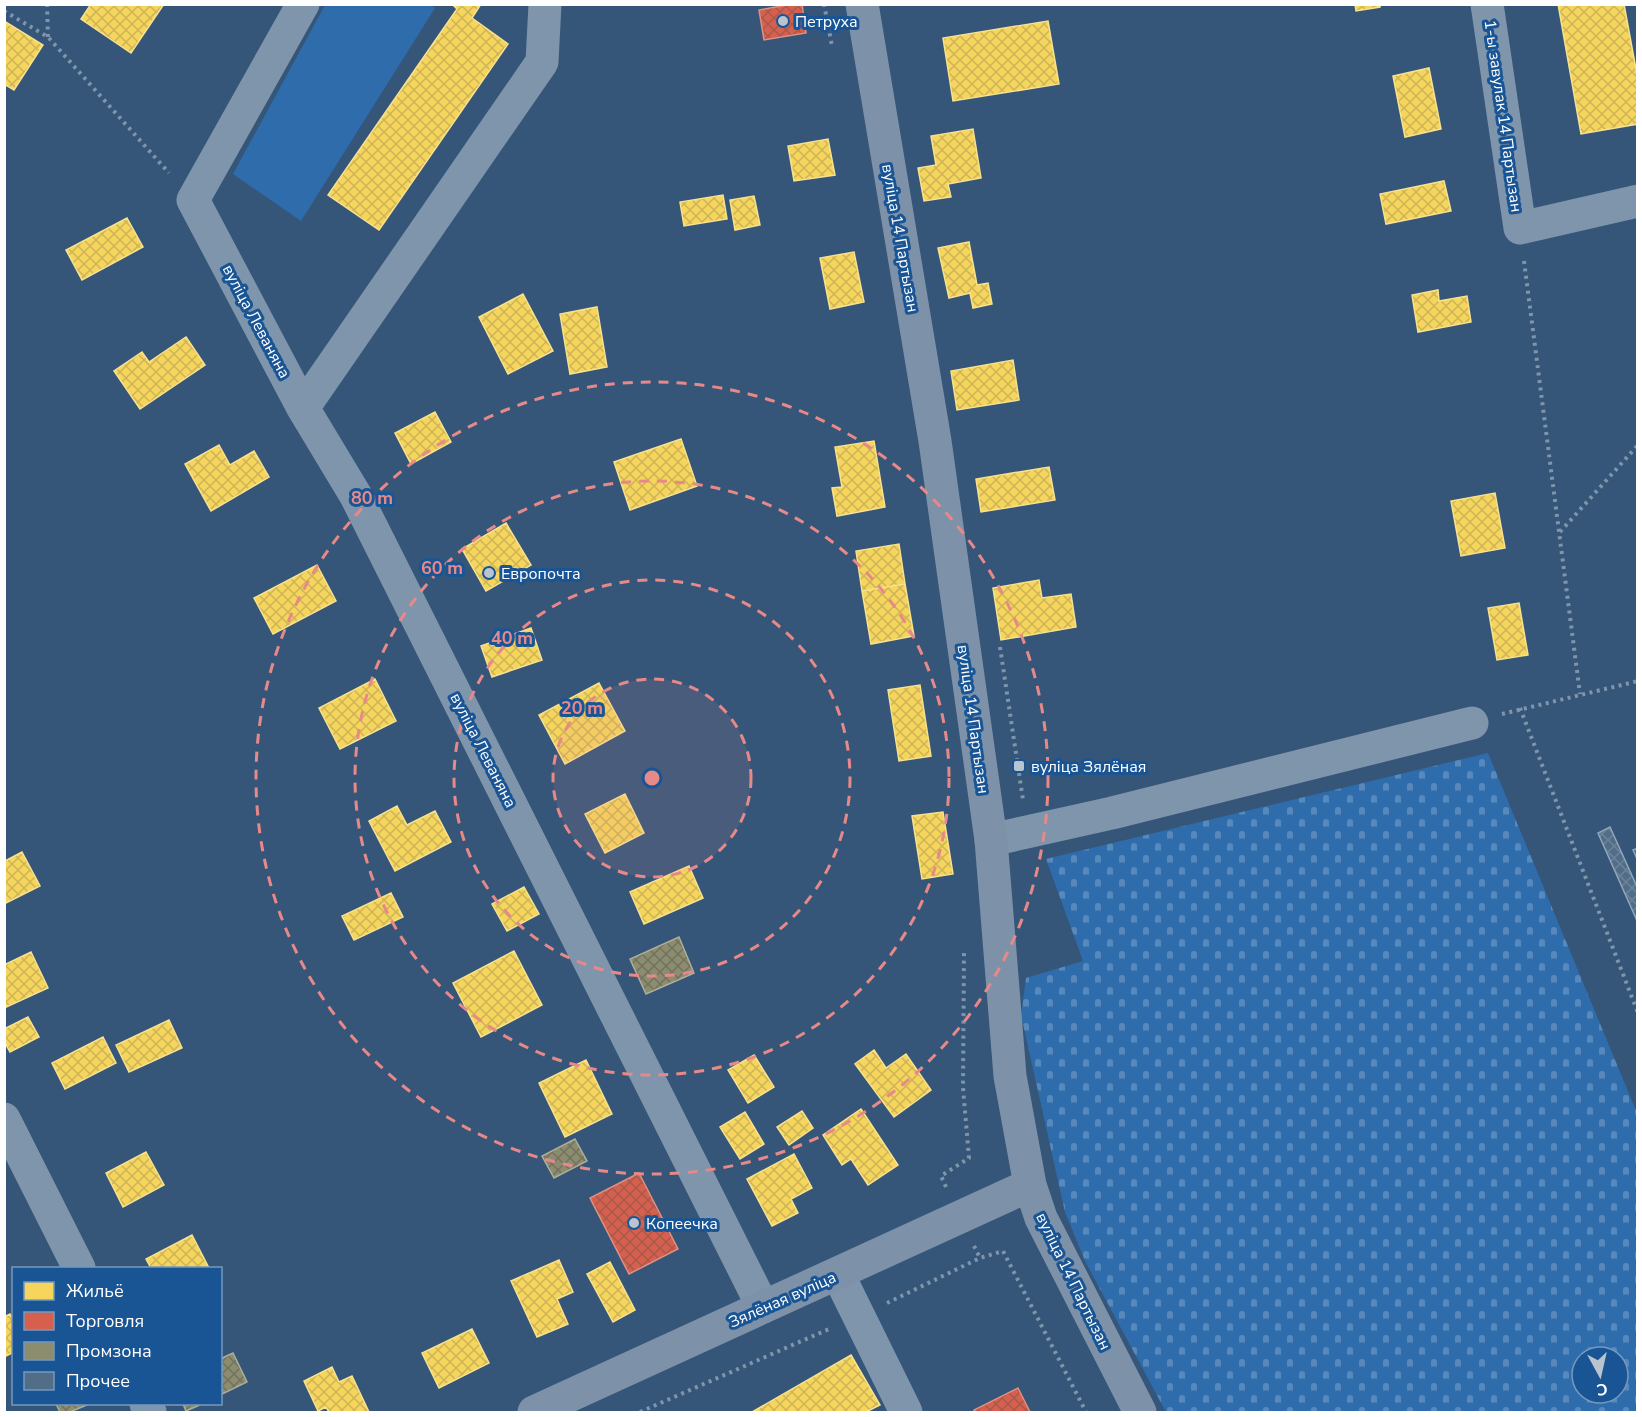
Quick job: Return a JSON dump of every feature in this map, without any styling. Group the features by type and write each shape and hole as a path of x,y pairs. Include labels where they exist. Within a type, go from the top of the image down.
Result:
{"main road":[{"name":"вуліца 14 Партызан","path":"862,4 935,441 991,840 1011,1076 1030,1185 1041,1218 1140,1413"},
{"name":"Зялёная вуліца","path":"534,1413 1030,1185"}],"street":[{"path":"193,200 303,4"},
{"path":"303,408 542,62 545,4"},
{"name":"1-ы завулак 14 Партызан","path":"1487,4 1520,228"},
{"name":"вуліца Леваняна","path":"193,200 303,408 356,496 763,1307"},
{"path":"1520,228 1638,201"},
{"path":"991,840 1112,813 1472,723"},
{"path":"4,1119 78,1267"},
{"path":"838,1274 906,1413"}],"path":[{"path":"47,4 48,37"},
{"path":"824,4 834,54"},
{"path":"4,11 48,37 193,200"},
{"path":"1520,228 1580,694"},
{"path":"1559,532 1638,445"},
{"path":"1472,723 1520,708 1638,681"},
{"path":"1520,708 1638,1013"},
{"path":"964,947 963,1088 969,1158 941,1176 980,1258"},
{"path":"640,1413 858,1317 980,1258 1003,1251 1086,1413"}],"green space":[{"path":"429,4 435,8 301,221 233,174 325,5"},
{"path":"1488,753 1637,1113 1637,1412 1166,1412 1085,1261 1065,1212 1021,1015 1026,978 1083,961 1046,859"}],"building: Жильё":[{"path":"91,4 164,4 131,53 81,19"},
{"path":"452,4 481,4 472,18 508,44 379,230 328,195 457,9"},
{"path":"1355,4 1380,4 1380,7 1356,11"},
{"path":"1558,4 1624,4 1638,80 1638,124 1581,134"},
{"path":"4,21 43,45 14,90 4,84"},
{"path":"1048,21 1059,84 953,101 943,38"},
{"path":"1429,68 1441,129 1405,137 1393,76"},
{"path":"973,129 981,178 948,184 951,197 924,201 918,168 936,165 931,136"},
{"path":"828,139 835,175 794,181 788,146"},
{"path":"1444,181 1451,211 1386,224 1380,194"},
{"path":"723,195 727,219 684,226 680,202"},
{"path":"754,196 760,225 735,230 730,200"},
{"path":"127,218 143,247 82,280 66,250"},
{"path":"969,242 977,285 988,283 992,304 973,308 970,293 949,298 938,248"},
{"path":"854,252 864,302 830,309 820,258"},
{"path":"1438,290 1439,301 1467,296 1471,322 1418,332 1412,295"},
{"path":"523,294 553,351 508,374 479,317"},
{"path":"597,307 607,367 570,374 560,314"},
{"path":"186,337 205,365 140,409 114,371 142,352 149,362"},
{"path":"1013,360 1019,400 957,410 951,371"},
{"path":"435,412 451,442 411,464 395,433"},
{"path":"681,439 697,486 630,510 614,462"},
{"path":"874,441 885,507 837,516 832,488 842,487 835,447"},
{"path":"219,445 230,465 254,451 269,477 211,511 185,464"},
{"path":"1049,467 1055,500 981,512 976,479"},
{"path":"1495,493 1505,548 1461,556 1451,501"},
{"path":"506,523 531,565 486,591 462,549"},
{"path":"899,544 905,584 862,591 856,551"},
{"path":"317,565 336,601 273,634 254,598"},
{"path":"1039,580 1042,598 1071,594 1076,627 1001,640 993,588"},
{"path":"905,584 914,636 871,644 862,591"},
{"path":"1519,603 1528,655 1497,660 1488,608"},
{"path":"531,628 542,660 492,677 481,646"},
{"path":"375,679 396,721 340,749 319,708"},
{"path":"599,683 625,731 565,764 539,715"},
{"path":"920,685 931,756 899,761 888,690"},
{"path":"625,794 644,833 605,853 585,814"},
{"path":"397,806 407,825 435,811 451,842 395,871 369,821"},
{"path":"943,812 953,874 922,879 912,816"},
{"path":"22,852 40,886 4,904 4,859 5,861"},
{"path":"689,866 703,898 644,924 630,892"},
{"path":"524,887 539,914 507,931 492,904"},
{"path":"391,893 403,917 354,940 342,916"},
{"path":"514,951 542,1005 481,1037 453,983"},
{"path":"31,952 48,988 4,1008 4,965"},
{"path":"28,1017 39,1037 10,1052 4,1041 4,1029"},
{"path":"169,1020 182,1048 129,1072 116,1045"},
{"path":"103,1037 116,1063 65,1089 52,1063"},
{"path":"874,1050 886,1068 906,1054 931,1090 894,1117 855,1064"},
{"path":"754,1055 774,1087 748,1103 728,1070"},
{"path":"586,1060 612,1114 565,1137 539,1083"},
{"path":"861,1109 898,1165 868,1185 851,1159 842,1165 823,1135"},
{"path":"802,1111 813,1128 789,1145 777,1127"},
{"path":"745,1112 764,1144 740,1159 720,1127"},
{"path":"146,1152 164,1185 123,1207 106,1173"},
{"path":"794,1154 812,1188 791,1199 798,1213 772,1226 747,1179"},
{"path":"192,1235 208,1267 150,1267 146,1259"},
{"path":"559,1260 573,1292 557,1299 568,1324 537,1337 511,1281"},
{"path":"610,1262 635,1310 613,1322 587,1274"},
{"path":"10,1314 12,1318 12,1353 4,1357 4,1317"},
{"path":"472,1329 489,1363 439,1388 422,1353"},
{"path":"851,1355 880,1405 866,1412 752,1412"},
{"path":"332,1367 339,1382 352,1376 369,1412 329,1412 326,1407 318,1411 304,1381"}],"building: Торговля":[{"name":"Петруха","path":"802,4 806,33 764,40 759,10"},
{"name":"Копеечка","path":"639,1173 678,1249 629,1274 590,1198"},
{"path":"1018,1388 1030,1412 975,1412 974,1410"}],"building: Промзона":[{"path":"679,937 694,973 646,994 630,959"},
{"path":"575,1139 587,1161 554,1178 542,1156"},
{"path":"233,1353 247,1382 222,1394 222,1358"},
{"path":"56,1405 87,1405 70,1412 60,1412"},
{"path":"183,1405 200,1405 186,1411"}],"building: Прочее":[{"path":"1610,827 1638,889 1638,923 1598,833"},
{"path":"1638,848 1638,861 1633,850"}],"place":[{"name":"Петруха","path":"783,21"},
{"name":"Европочта","path":"489,573"},
{"name":"вуліца Зялёная","path":"1019,766"},
{"name":"Копеечка","path":"634,1223"}]}
